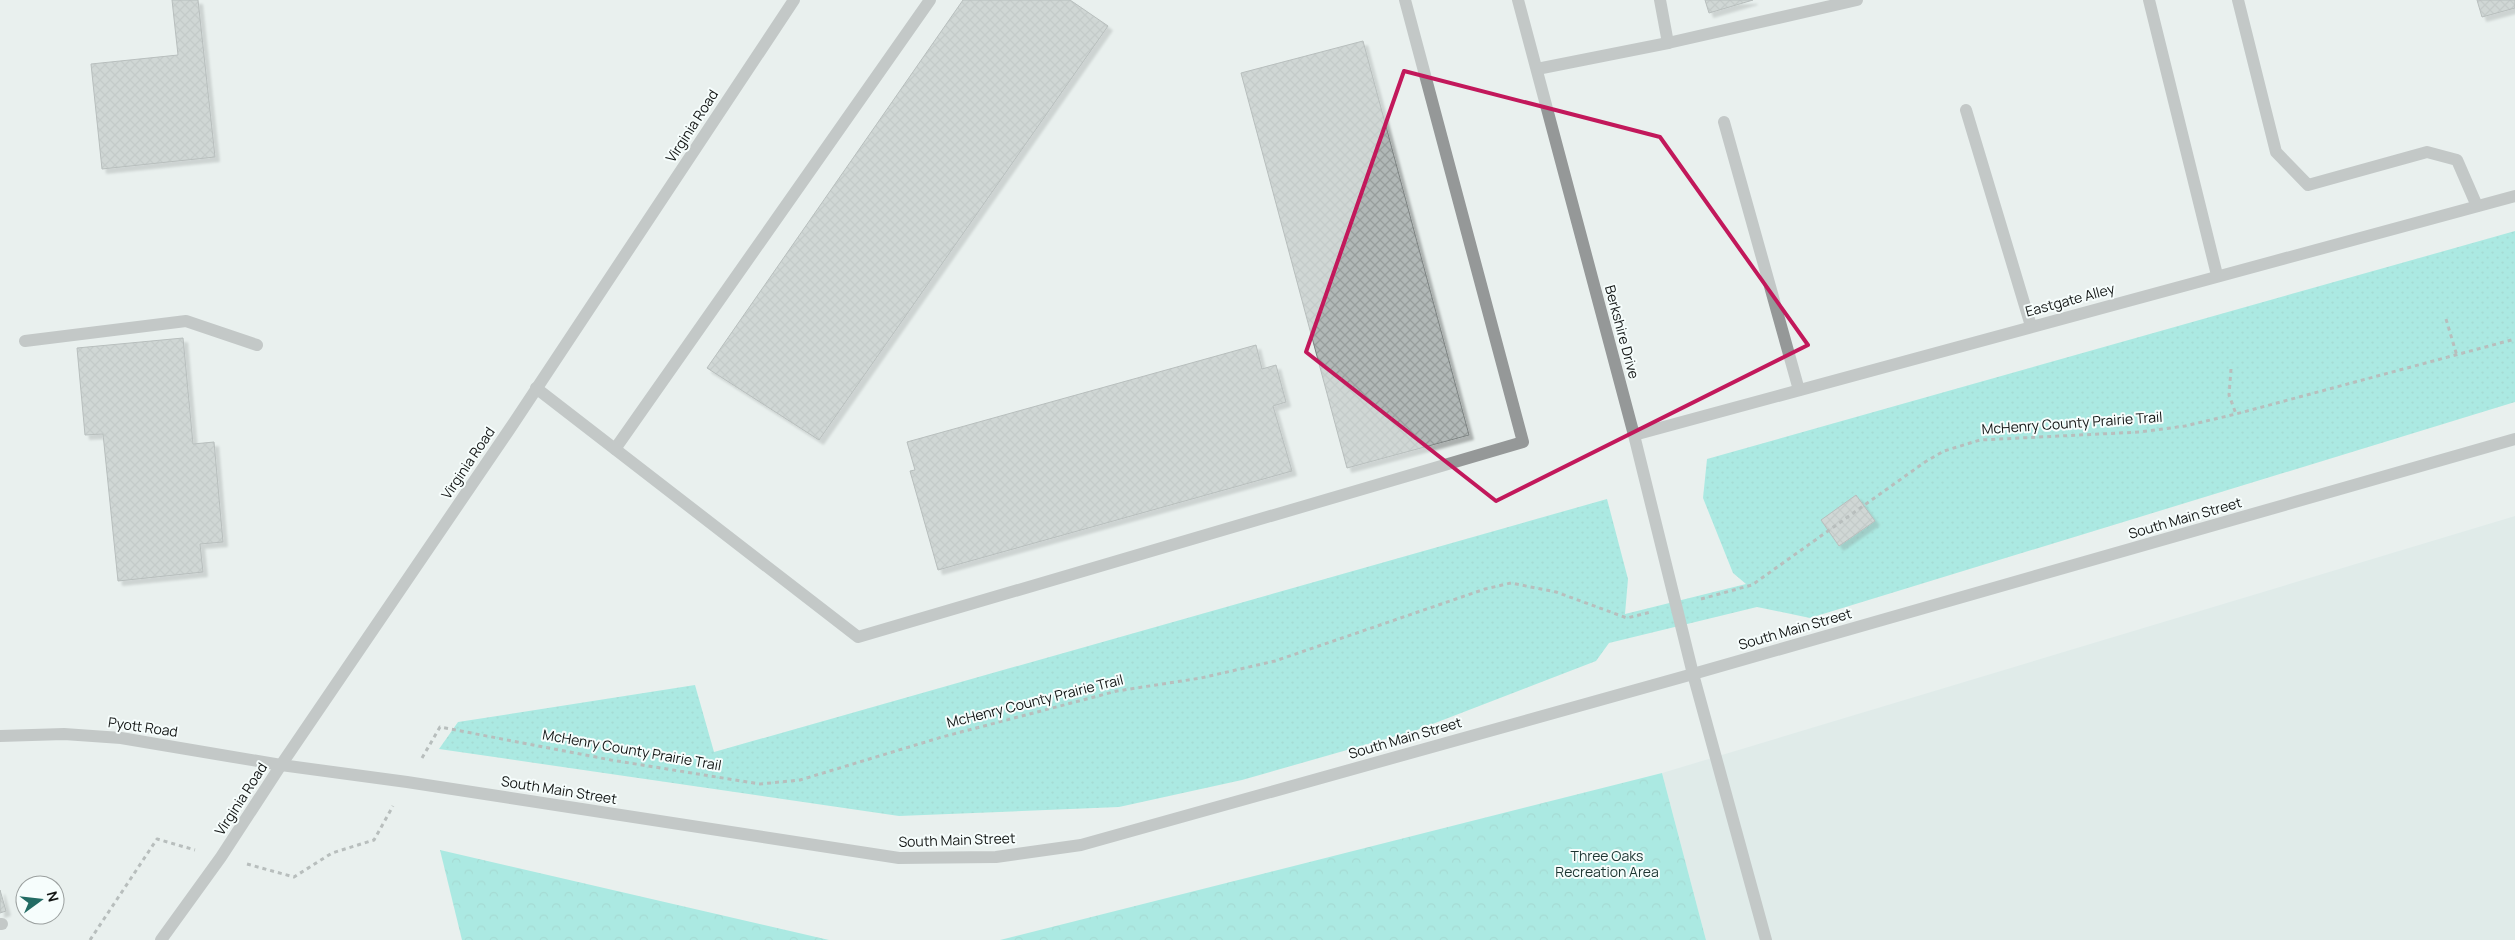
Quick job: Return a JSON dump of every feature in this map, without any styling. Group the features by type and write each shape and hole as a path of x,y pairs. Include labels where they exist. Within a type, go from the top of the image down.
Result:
{"street":[{"name":"Virginia Road","path":"161,940 221,857 281,764 536,388 794,0"},
{"path":"615,449 930,0"},
{"path":"536,388 858,637 1523,442 1405,0"},
{"name":"Berkshire Drive","path":"1518,0 1634,435 1692,674 1766,940"},
{"path":"1660,0 1668,43"},
{"path":"1537,69 1668,43 1857,0"},
{"path":"2149,0 2217,276"},
{"path":"2238,0 2276,152 2308,185 2427,152 2457,160 2477,206"},
{"path":"1966,110 2031,326"},
{"path":"1724,122 1799,390"},
{"name":"Eastgate Alley","path":"1634,435 2515,196"},
{"path":"25,341 186,321 257,345"},
{"name":"South Main Street","path":"281,764 899,858 996,857 1081,845 1692,674 2515,439"},
{"name":"Pyott Road","path":"0,736 64,734 121,738 281,764"}],"path":[{"path":"2446,318 2457,357"},
{"name":"McHenry County Prairie Trail","path":"1752,584 1925,462 1965,442 2012,437 2140,432 2185,426 2457,357 2515,339"},
{"path":"2231,369 2229,395 2236,414"},
{"name":"McHenry County Prairie Trail","path":"440,727 611,760 760,784 800,780 942,736 1117,691 1201,678 1275,661 1485,589 1511,583 1556,592 1627,618"},
{"path":"90,940 157,839"},
{"path":"294,877 332,853 374,840"}],"highlighted area":[{"path":"1404,71 1660,137 1808,345 1496,501 1306,352"}],"shaded area":[{"path":"2515,516 2515,940 1706,940 1662,773"}],"green space":[{"path":"2515,231 2515,402 1810,618 1757,607 1609,643 1596,661 1417,730 1242,780 1119,807 899,816 439,749 458,722 695,685 714,752 1607,499 1628,579 1625,614 1746,584 1733,573 1703,498 1707,459"},
{"name":"Three Oaks Recreation Area","path":"1662,773 1706,940 1000,940"},
{"path":"440,850 829,940 462,940"}],"building":[{"path":"172,0 198,0 215,157 102,169 91,64 178,55"},
{"path":"963,0 1070,0 1108,26 819,440 707,368"},
{"path":"1705,0 1753,0 1709,13"},
{"path":"2477,0 2515,0 2515,8 2482,17"},
{"path":"1363,41 1469,435 1347,468 1241,73"},
{"path":"183,338 193,444 214,442 223,542 200,544 203,572 118,581 103,434 85,435 77,348"},
{"path":"1256,345 1262,369 1276,365 1286,402 1273,406 1292,471 938,570 910,471 915,470 907,442"},
{"path":"1856,495 1875,521 1839,546 1821,520"},
{"path":"0,890 6,911 0,913"}]}
